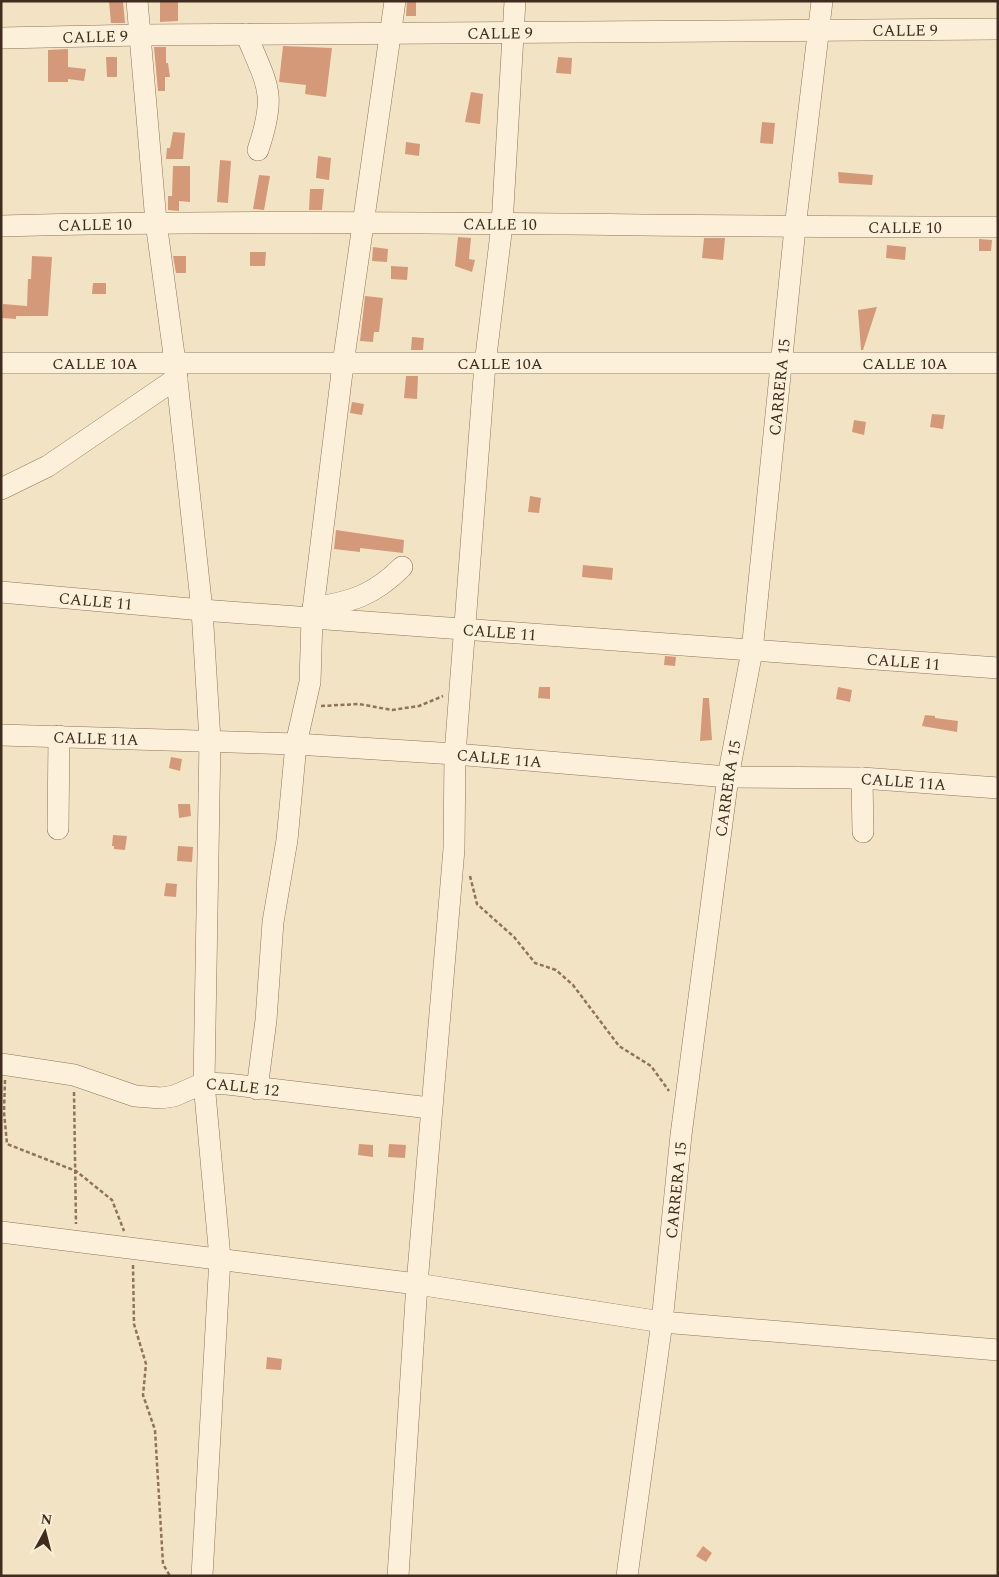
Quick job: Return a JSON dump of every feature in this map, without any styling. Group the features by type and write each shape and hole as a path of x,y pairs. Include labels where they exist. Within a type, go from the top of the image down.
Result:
{"street":[{"path":"137,1 156,222 176,370 202,610 210,740 204,1083 220,1258 202,1576"},
{"path":"257,1089 266,1020 273,922 287,840 296,744 310,682 312,613 344,364 395,1"},
{"path":"398,1576 430,1108 454,849 455,754 462,686 485,364 502,225 515,1"},
{"name":"CARRERA 15","path":"627,1576 662,1322 681,1135 728,777 752,651 795,228 822,1"},
{"name":"CALLE 9","path":"1,38 246,34 513,34 818,29 998,29"},
{"path":"246,34 270,96 268,117 258,150"},
{"name":"CALLE 10","path":"1,226 156,222 795,228 998,227"},
{"name":"CALLE 10A","path":"1,363 176,370 344,364 998,363"},
{"path":"1,489 48,466 176,370"},
{"path":"312,613 372,592 385,584 402,567"},
{"name":"CALLE 11","path":"1,592 202,610 312,613 466,629 998,668"},
{"name":"CALLE 11A","path":"1,735 296,744 455,754 728,777 862,778 998,788"},
{"path":"58,829 59,736"},
{"path":"862,778 863,832"},
{"name":"CALLE 12","path":"4,1064 74,1075 135,1096 174,1096 204,1083 227,1084 430,1108"},
{"path":"1,1232 417,1284 662,1322 998,1350"}],"path":[{"path":"306,701 317,706 358,704 392,710 419,706 462,686"},
{"path":"469,873 477,904 514,937 535,963 556,970 573,984 597,1020 619,1046 651,1066 676,1100 686,1104"},
{"path":"4,1064 4,1112 7,1144 76,1171 112,1200 131,1247 134,1324 146,1364 143,1395 155,1430 163,1564 170,1576"},
{"path":"74,1075 77,1241"}],"building":[{"path":"109,1 123,1 125,23 111,23"},
{"path":"160,1 178,1 178,21 160,22"},
{"path":"407,1 416,1 416,16 406,16"},
{"path":"283,46 332,48 326,97 305,94 306,85 279,82"},
{"path":"154,47 166,47 166,63 168,63 170,77 165,77 165,91 158,91"},
{"path":"68,49 68,67 86,69 84,81 68,79 68,82 48,82 48,50"},
{"path":"106,57 117,57 117,77 107,77"},
{"path":"558,57 572,58 571,74 556,73"},
{"path":"471,92 483,94 480,124 465,122"},
{"path":"762,122 775,123 773,144 760,143"},
{"path":"173,132 185,133 183,159 166,159 167,148 170,148"},
{"path":"406,142 420,144 419,156 405,154"},
{"path":"318,156 331,158 329,180 316,178"},
{"path":"220,160 231,161 228,203 217,202"},
{"path":"173,166 190,166 190,202 179,201 179,211 168,210 168,196 172,196"},
{"path":"838,172 873,175 872,185 839,183"},
{"path":"259,175 270,176 264,210 253,209"},
{"path":"310,189 324,189 322,210 309,210"},
{"path":"458,237 471,238 469,259 475,260 472,272 455,266"},
{"path":"704,238 725,238 723,260 702,258"},
{"path":"979,239 992,240 991,251 979,251"},
{"path":"887,245 906,247 905,260 886,258"},
{"path":"373,247 388,249 387,262 372,261"},
{"path":"250,252 266,252 265,266 250,266"},
{"path":"32,256 52,257 48,316 16,316 16,319 2,318 3,304 27,306 28,279 31,279"},
{"path":"173,256 186,256 186,273 176,273"},
{"path":"391,266 408,267 407,280 391,279"},
{"path":"93,283 106,283 106,294 92,294"},
{"path":"365,296 383,298 379,332 374,332 373,342 360,341"},
{"path":"877,307 863,350 861,350 858,310"},
{"path":"412,337 424,338 423,350 411,350"},
{"path":"406,376 418,376 417,399 404,398"},
{"path":"352,402 364,404 362,415 350,413"},
{"path":"932,414 945,415 943,429 930,427"},
{"path":"854,420 866,422 864,435 852,432"},
{"path":"530,496 541,498 539,513 528,512"},
{"path":"336,530 404,540 403,553 360,548 360,552 334,549"},
{"path":"583,565 613,568 612,580 582,577"},
{"path":"665,656 676,657 675,666 664,665"},
{"path":"539,687 550,687 550,699 538,698"},
{"path":"838,687 852,690 850,702 836,699"},
{"path":"703,698 709,698 712,740 700,741"},
{"path":"925,715 958,721 957,732 922,726"},
{"path":"171,757 182,759 180,771 169,768"},
{"path":"178,804 190,804 191,816 179,818"},
{"path":"113,835 127,836 125,850 114,849 114,846 112,846"},
{"path":"178,846 193,847 192,862 177,861"},
{"path":"166,883 177,884 176,897 164,896"},
{"path":"359,1144 373,1145 373,1157 358,1155"},
{"path":"389,1144 406,1145 405,1158 388,1157"},
{"path":"267,1357 282,1359 281,1370 266,1369"},
{"path":"703,1546 712,1553 706,1562 696,1556"}]}
